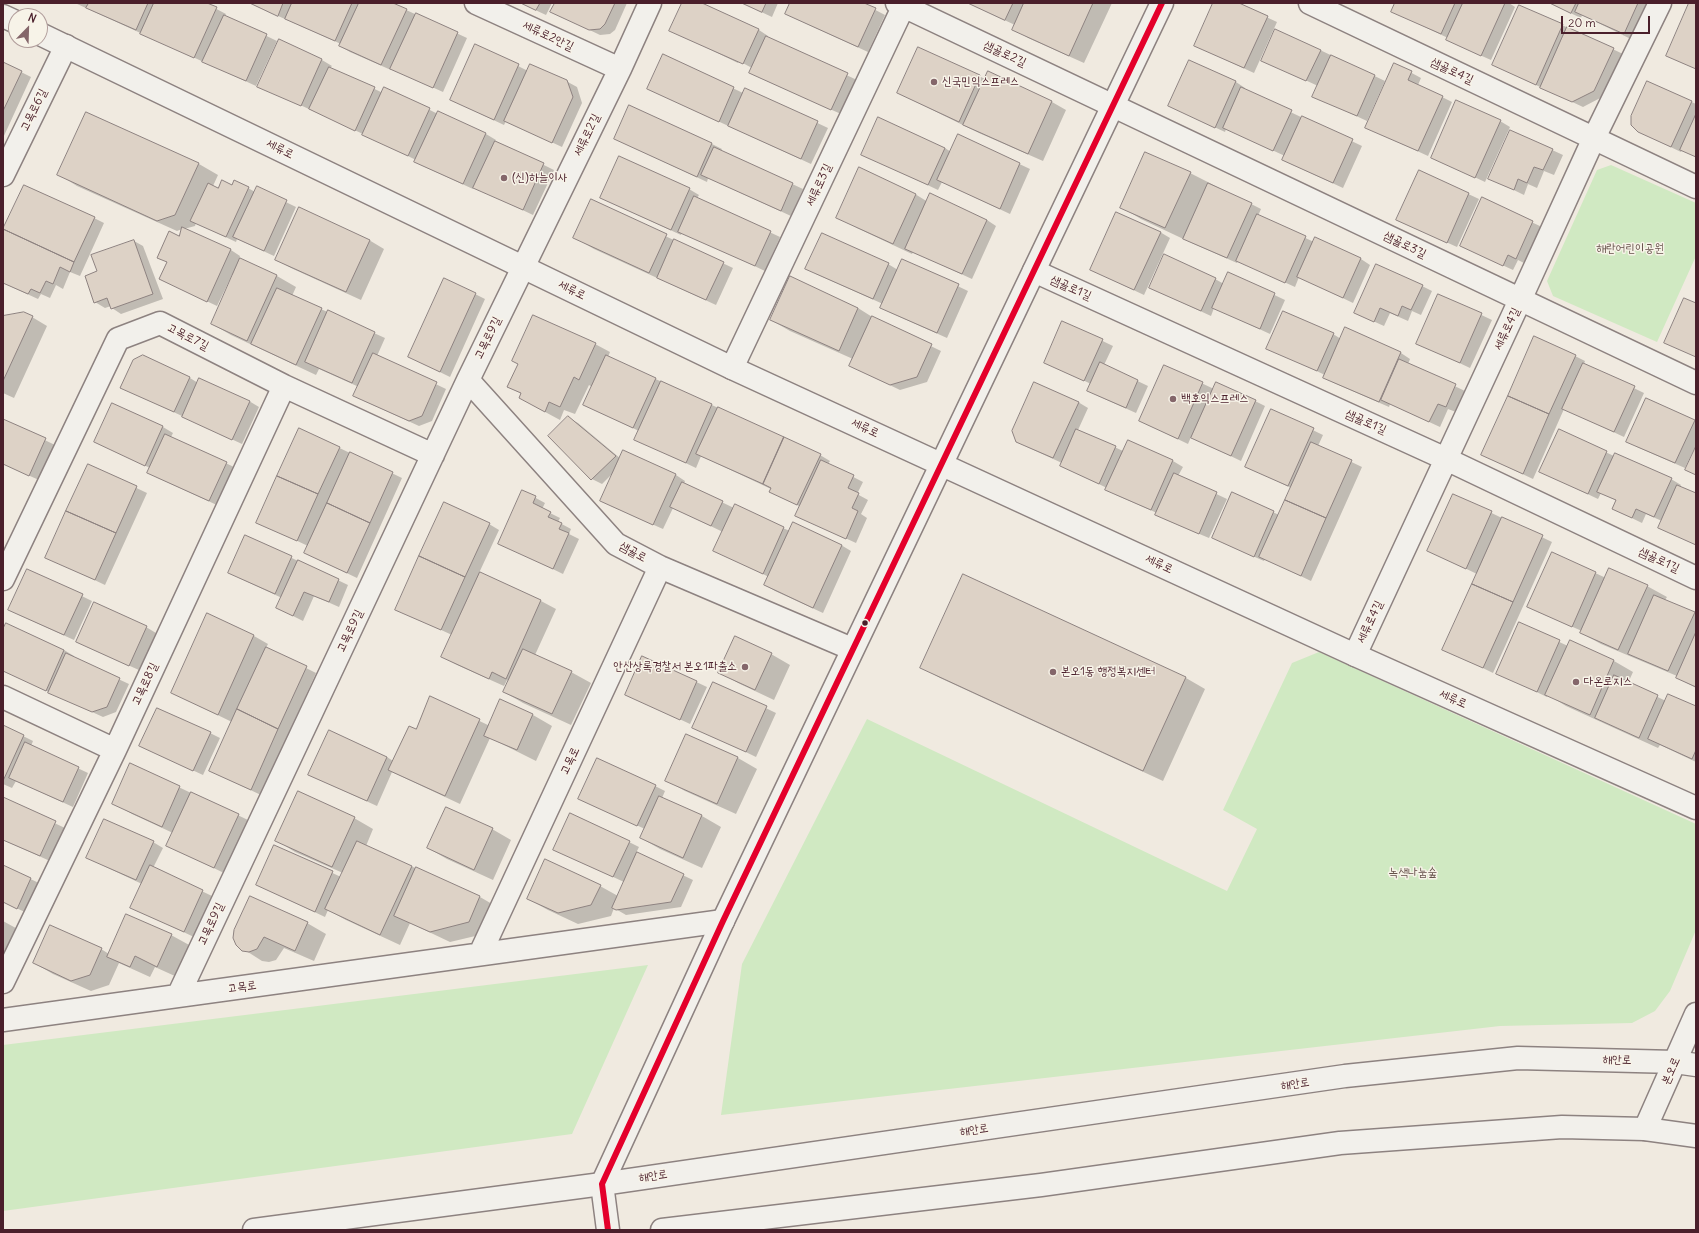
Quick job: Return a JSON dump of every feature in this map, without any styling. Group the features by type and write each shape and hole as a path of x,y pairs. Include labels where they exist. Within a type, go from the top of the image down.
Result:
{"street":[{"name":"세류로2안길","path":"476,3 620,69"},
{"name":"세류로2길","path":"523,266 620,69 650,3"},
{"path":"608,1230 602,1184 723,921 1162,3"},
{"name":"샘골로4길","path":"1310,3 1696,187"},
{"name":"세류로4길","path":"1355,655 1594,138 1660,3"},
{"name":"샘골로2길","path":"902,4 1113,105"},
{"name":"세류로3길","path":"732,368 902,4"},
{"name":"세류로","path":"48,38 732,368 1355,655 1696,808"},
{"name":"고목로6길","path":"3,174 66,46"},
{"name":"샘골로3길","path":"1113,105 1696,383"},
{"name":"고목로9길","path":"178,996 523,266"},
{"name":"샘골로1길","path":"1034,271 1446,459 1696,578"},
{"name":"고목로7길","path":"3,580 118,338 160,323 284,386 433,455"},
{"name":"샘골로","path":"468,380 616,544 660,567 852,649"},
{"name":"고목로8길","path":"3,982 115,750 284,386"},
{"name":"고목로","path":"480,954 660,567"},
{"path":"3,697 115,750"},
{"name":"고목로","path":"3,1020 723,921"},
{"name":"본오로","path":"1645,1128 1696,1014"},
{"name":"해안로","path":"254,1230 602,1184 1345,1076 1518,1058 1675,1062 1696,1065"},
{"path":"662,1230 1041,1185 1340,1143 1562,1127 1645,1128 1696,1136"}],"green space":[{"name":"해란어린이공원","path":"1611,165 1696,203 1696,256 1657,342 1553,296 1547,281 1597,170"},
{"name":"녹색나눔숲","path":"1319,652 1696,824 1696,930 1670,991 1655,1011 1632,1023 1500,1026 721,1115 742,964 867,719 1227,891 1257,829 1223,810 1292,663"},
{"path":"648,965 572,1134 3,1211 3,1045"}],"building":[{"path":"89,3 148,3 136,30 86,8"},
{"path":"154,3 207,3 217,7 194,58 140,34"},
{"path":"250,3 283,3 278,16"},
{"path":"292,3 352,3 335,41 285,19"},
{"path":"359,3 393,3 407,9 381,65 339,46"},
{"path":"521,3 540,3 536,10"},
{"path":"555,3 615,3 605,24 600,29 589,30 550,12"},
{"path":"682,3 702,3 759,29 743,64 669,31"},
{"path":"742,3 766,3 762,12"},
{"path":"790,3 864,3 876,8 858,47 785,14"},
{"path":"968,3 1013,3 1005,20"},
{"path":"1024,3 1093,3 1069,56 1012,30"},
{"path":"1213,3 1239,3 1268,16 1244,68 1194,46"},
{"path":"1395,3 1455,3 1441,34 1391,12"},
{"path":"1463,3 1505,3 1481,56 1446,40"},
{"path":"1550,3 1576,3 1571,13"},
{"path":"1579,3 1638,3 1624,34 1575,12"},
{"path":"1689,3 1696,3 1696,69 1666,56"},
{"path":"1519,5 1563,24 1536,85 1492,65"},
{"path":"416,13 458,32 433,88 390,69"},
{"path":"224,15 267,34 246,81 202,62"},
{"path":"1567,27 1614,48 1594,91 1572,102 1540,88"},
{"path":"1275,29 1321,50 1306,81 1261,61"},
{"path":"766,36 848,73 831,110 749,73"},
{"path":"279,39 322,59 301,106 257,87"},
{"path":"475,44 519,64 494,120 450,100"},
{"path":"918,47 980,75 959,122 897,93"},
{"path":"663,54 734,87 719,122 647,89"},
{"path":"1331,55 1375,75 1357,116 1312,97"},
{"path":"1189,60 1236,81 1215,128 1168,106"},
{"path":"3,62 22,71 3,111"},
{"path":"1394,63 1412,71 1408,80 1443,96 1418,151 1365,128"},
{"path":"530,64 567,80 573,97 552,143 504,121"},
{"path":"329,67 375,87 355,131 309,109"},
{"path":"988,71 1052,101 1028,154 963,125"},
{"path":"1647,81 1692,101 1671,147 1638,132 1631,125 1631,116"},
{"path":"384,87 430,108 408,156 362,135"},
{"path":"1241,87 1292,110 1273,151 1223,128"},
{"path":"745,88 818,121 801,159 728,126"},
{"path":"1456,100 1501,120 1475,178 1431,158"},
{"path":"629,105 712,143 697,177 614,139"},
{"path":"438,111 486,133 463,184 414,162"},
{"path":"86,112 199,163 175,215 157,221 57,175"},
{"path":"1696,114 1696,157 1680,150"},
{"path":"1302,116 1353,139 1333,183 1282,160"},
{"path":"878,117 945,148 928,185 861,155"},
{"path":"1510,130 1553,149 1543,170 1534,167 1527,183 1518,179 1514,190 1488,179"},
{"path":"958,134 1020,163 1000,209 937,180"},
{"path":"495,141 544,163 523,210 473,188"},
{"path":"714,147 793,183 781,211 701,175"},
{"path":"1145,152 1191,172 1165,228 1120,208"},
{"path":"619,156 690,188 671,230 600,198"},
{"path":"859,167 916,194 893,244 836,218"},
{"path":"1419,170 1469,193 1447,243 1396,220"},
{"path":"222,180 232,185 234,180 249,187 226,237 190,221 208,183 218,188"},
{"path":"1208,183 1252,203 1227,258 1183,239"},
{"path":"24,185 95,217 74,262 3,229"},
{"path":"257,186 287,200 264,251 233,237"},
{"path":"930,193 987,220 962,274 905,249"},
{"path":"694,196 771,231 755,266 678,232"},
{"path":"1482,197 1533,221 1516,259 1508,255 1503,266 1460,246"},
{"path":"591,199 667,234 649,273 573,238"},
{"path":"299,207 370,240 346,292 275,260"},
{"path":"1116,212 1161,232 1134,290 1090,270"},
{"path":"1257,214 1306,236 1285,283 1236,261"},
{"path":"182,227 231,249 207,302 159,279 167,262 157,258 169,231 179,236"},
{"path":"3,229 74,262 70,272 60,267 53,284 46,281 40,293 31,289 28,294 3,283"},
{"path":"822,233 889,263 873,299 805,269"},
{"path":"1315,237 1361,258 1343,298 1297,277"},
{"path":"674,239 724,262 706,300 657,278"},
{"path":"134,240 153,294 111,309 107,298 94,303 85,276 97,271 91,255"},
{"path":"1164,254 1216,278 1201,311 1149,288"},
{"path":"240,258 277,275 247,341 211,324"},
{"path":"902,259 959,284 937,333 880,308"},
{"path":"1376,264 1423,285 1411,310 1402,306 1398,316 1380,308 1374,322 1354,313"},
{"path":"1228,272 1275,293 1260,329 1212,308"},
{"path":"790,276 858,308 839,351 770,320"},
{"path":"444,278 476,293 440,372 408,357"},
{"path":"277,288 322,308 296,365 251,344"},
{"path":"1438,294 1482,313 1460,363 1416,344"},
{"path":"1684,298 1696,303 1696,357 1664,343"},
{"path":"328,310 375,332 352,383 305,362"},
{"path":"1283,311 1334,333 1317,371 1266,349"},
{"path":"24,312 33,316 3,381 3,316"},
{"path":"533,315 596,343 579,380 574,377 560,407 549,402 545,412 519,398 521,393 507,387 518,364 512,361"},
{"path":"872,316 932,344 917,377 890,385 849,366"},
{"path":"1062,321 1103,339 1084,381 1044,363"},
{"path":"1345,327 1401,352 1379,402 1323,378"},
{"path":"1534,336 1576,355 1549,414 1508,396"},
{"path":"373,353 437,382 422,416 409,421 353,396"},
{"path":"143,355 190,377 174,412 120,388 133,360"},
{"path":"606,355 656,378 633,428 583,405"},
{"path":"1399,359 1456,384 1446,407 1438,404 1429,422 1381,400"},
{"path":"1100,362 1138,380 1126,408 1087,391"},
{"path":"1583,363 1635,386 1614,432 1562,409"},
{"path":"1164,365 1203,382 1178,439 1139,421"},
{"path":"199,378 250,401 232,440 182,417"},
{"path":"661,381 712,404 686,463 634,440"},
{"path":"1034,382 1079,402 1053,458 1016,442 1012,431"},
{"path":"1216,382 1256,400 1231,456 1191,438"},
{"path":"1508,396 1549,414 1523,474 1481,455"},
{"path":"1646,398 1695,420 1675,463 1626,442"},
{"path":"112,403 163,426 145,466 94,442"},
{"path":"718,407 784,437 763,484 696,454"},
{"path":"1271,409 1314,428 1288,486 1245,467"},
{"path":"568,416 616,456 591,480 548,436"},
{"path":"3,419 46,438 29,476 3,464"},
{"path":"299,428 340,447 318,494 277,476"},
{"path":"1076,429 1116,446 1099,484 1060,466"},
{"path":"1559,429 1607,451 1588,494 1539,472"},
{"path":"165,434 227,462 209,501 147,473"},
{"path":"784,437 821,454 797,505 769,492 771,488 763,484"},
{"path":"1128,440 1173,460 1151,510 1105,490"},
{"path":"1311,442 1352,460 1326,518 1285,500"},
{"path":"1696,446 1696,475 1685,470"},
{"path":"623,450 676,474 653,525 600,501"},
{"path":"350,452 393,472 370,523 327,503"},
{"path":"1615,453 1672,478 1654,517 1636,509 1632,518 1612,509 1616,500 1597,492"},
{"path":"821,460 854,475 848,488 859,493 852,508 858,511 846,539 795,516"},
{"path":"88,464 137,486 116,533 66,511"},
{"path":"1174,473 1217,492 1199,534 1155,515"},
{"path":"277,476 318,494 297,541 256,523"},
{"path":"682,482 723,501 711,526 670,507"},
{"path":"1677,485 1696,493 1696,545 1658,528"},
{"path":"522,490 536,496 533,503 551,512 548,517 562,523 559,529 569,533 553,569 498,544"},
{"path":"1232,492 1274,511 1254,557 1212,538"},
{"path":"1453,494 1492,511 1466,569 1427,551"},
{"path":"1285,500 1326,518 1301,576 1259,557"},
{"path":"444,502 490,523 465,577 419,556"},
{"path":"327,503 370,523 347,573 304,553"},
{"path":"735,504 784,527 763,574 713,551"},
{"path":"66,511 116,533 95,580 45,558"},
{"path":"1502,517 1543,535 1513,602 1472,584"},
{"path":"793,522 842,545 813,608 764,585"},
{"path":"245,535 292,556 275,594 228,573"},
{"path":"1552,552 1596,572 1572,627 1527,607"},
{"path":"419,556 465,577 441,630 395,610"},
{"path":"298,560 339,579 329,602 304,592 293,616 276,608"},
{"path":"1609,568 1648,585 1618,650 1580,633"},
{"path":"27,569 83,594 64,635 8,610"},
{"path":"480,572 541,600 506,679 492,672 489,679 441,657"},
{"name":"본오1동 행정복지센터","path":"963,574 1186,677 1143,771 920,668"},
{"path":"1472,584 1513,602 1483,668 1442,650"},
{"path":"1654,595 1695,612 1668,671 1628,654"},
{"path":"94,602 147,626 129,666 76,642"},
{"path":"207,613 254,635 218,715 171,693"},
{"path":"1519,622 1560,640 1537,692 1496,674"},
{"path":"6,623 64,650 46,691 3,671 3,629"},
{"path":"1696,632 1696,687 1676,678"},
{"path":"735,636 772,653 755,690 718,673"},
{"path":"1570,640 1614,660 1590,715 1545,695"},
{"path":"266,647 307,666 278,729 237,709"},
{"path":"523,649 572,671 552,714 503,692"},
{"path":"66,653 120,678 107,707 92,712 48,693"},
{"path":"642,656 697,681 680,720 625,695"},
{"path":"1614,675 1658,695 1639,738 1595,718"},
{"path":"713,682 767,706 746,752 692,728"},
{"path":"1668,694 1696,706 1696,750 1692,759 1648,739"},
{"path":"430,696 480,719 445,796 388,770 409,726 416,729"},
{"path":"500,699 533,714 517,750 484,736"},
{"path":"157,708 211,732 193,771 139,746"},
{"path":"237,709 278,729 251,790 209,771"},
{"path":"3,725 24,735 3,781"},
{"path":"329,730 387,757 367,801 308,775"},
{"path":"686,734 738,757 717,804 665,781"},
{"path":"25,742 79,767 63,802 9,778"},
{"path":"597,758 656,785 637,826 578,799"},
{"path":"130,763 180,786 162,827 112,804"},
{"path":"298,791 355,817 332,867 275,841"},
{"path":"191,792 239,814 214,868 166,846"},
{"path":"659,796 702,815 683,858 640,838"},
{"path":"3,797 56,821 40,856 3,840"},
{"path":"446,807 493,828 474,870 427,848"},
{"path":"570,813 630,841 613,877 553,850"},
{"path":"104,819 154,841 136,880 86,858"},
{"path":"357,841 412,866 380,935 325,909"},
{"path":"274,845 333,871 315,912 256,885"},
{"path":"637,852 684,874 671,902 616,910 612,908"},
{"path":"545,859 601,885 591,905 558,913 527,899"},
{"path":"3,865 31,878 17,909 3,902"},
{"path":"150,865 203,890 184,932 130,908"},
{"path":"416,867 480,896 469,922 430,932 394,916"},
{"path":"250,896 308,922 295,951 264,937 257,949 249,952 242,951 236,945 233,938 234,930"},
{"path":"126,914 172,934 157,967 135,956 130,967 107,957"},
{"path":"50,925 102,948 90,975 71,981 33,963"}],"transit line":[{"path":"608,1230 602,1184 723,921 1162,3"}],"place":[{"name":"신국민익스프레스","path":"934,82"},
{"name":"(신)하늘이사","path":"504,178"},
{"name":"백호익스프레스","path":"1173,399"},
{"name":"안산상록경찰서 본오1파출소","path":"745,667"},
{"name":"본오1동 행정복지센터","path":"1053,672"},
{"name":"다온로지스","path":"1576,682"}]}
